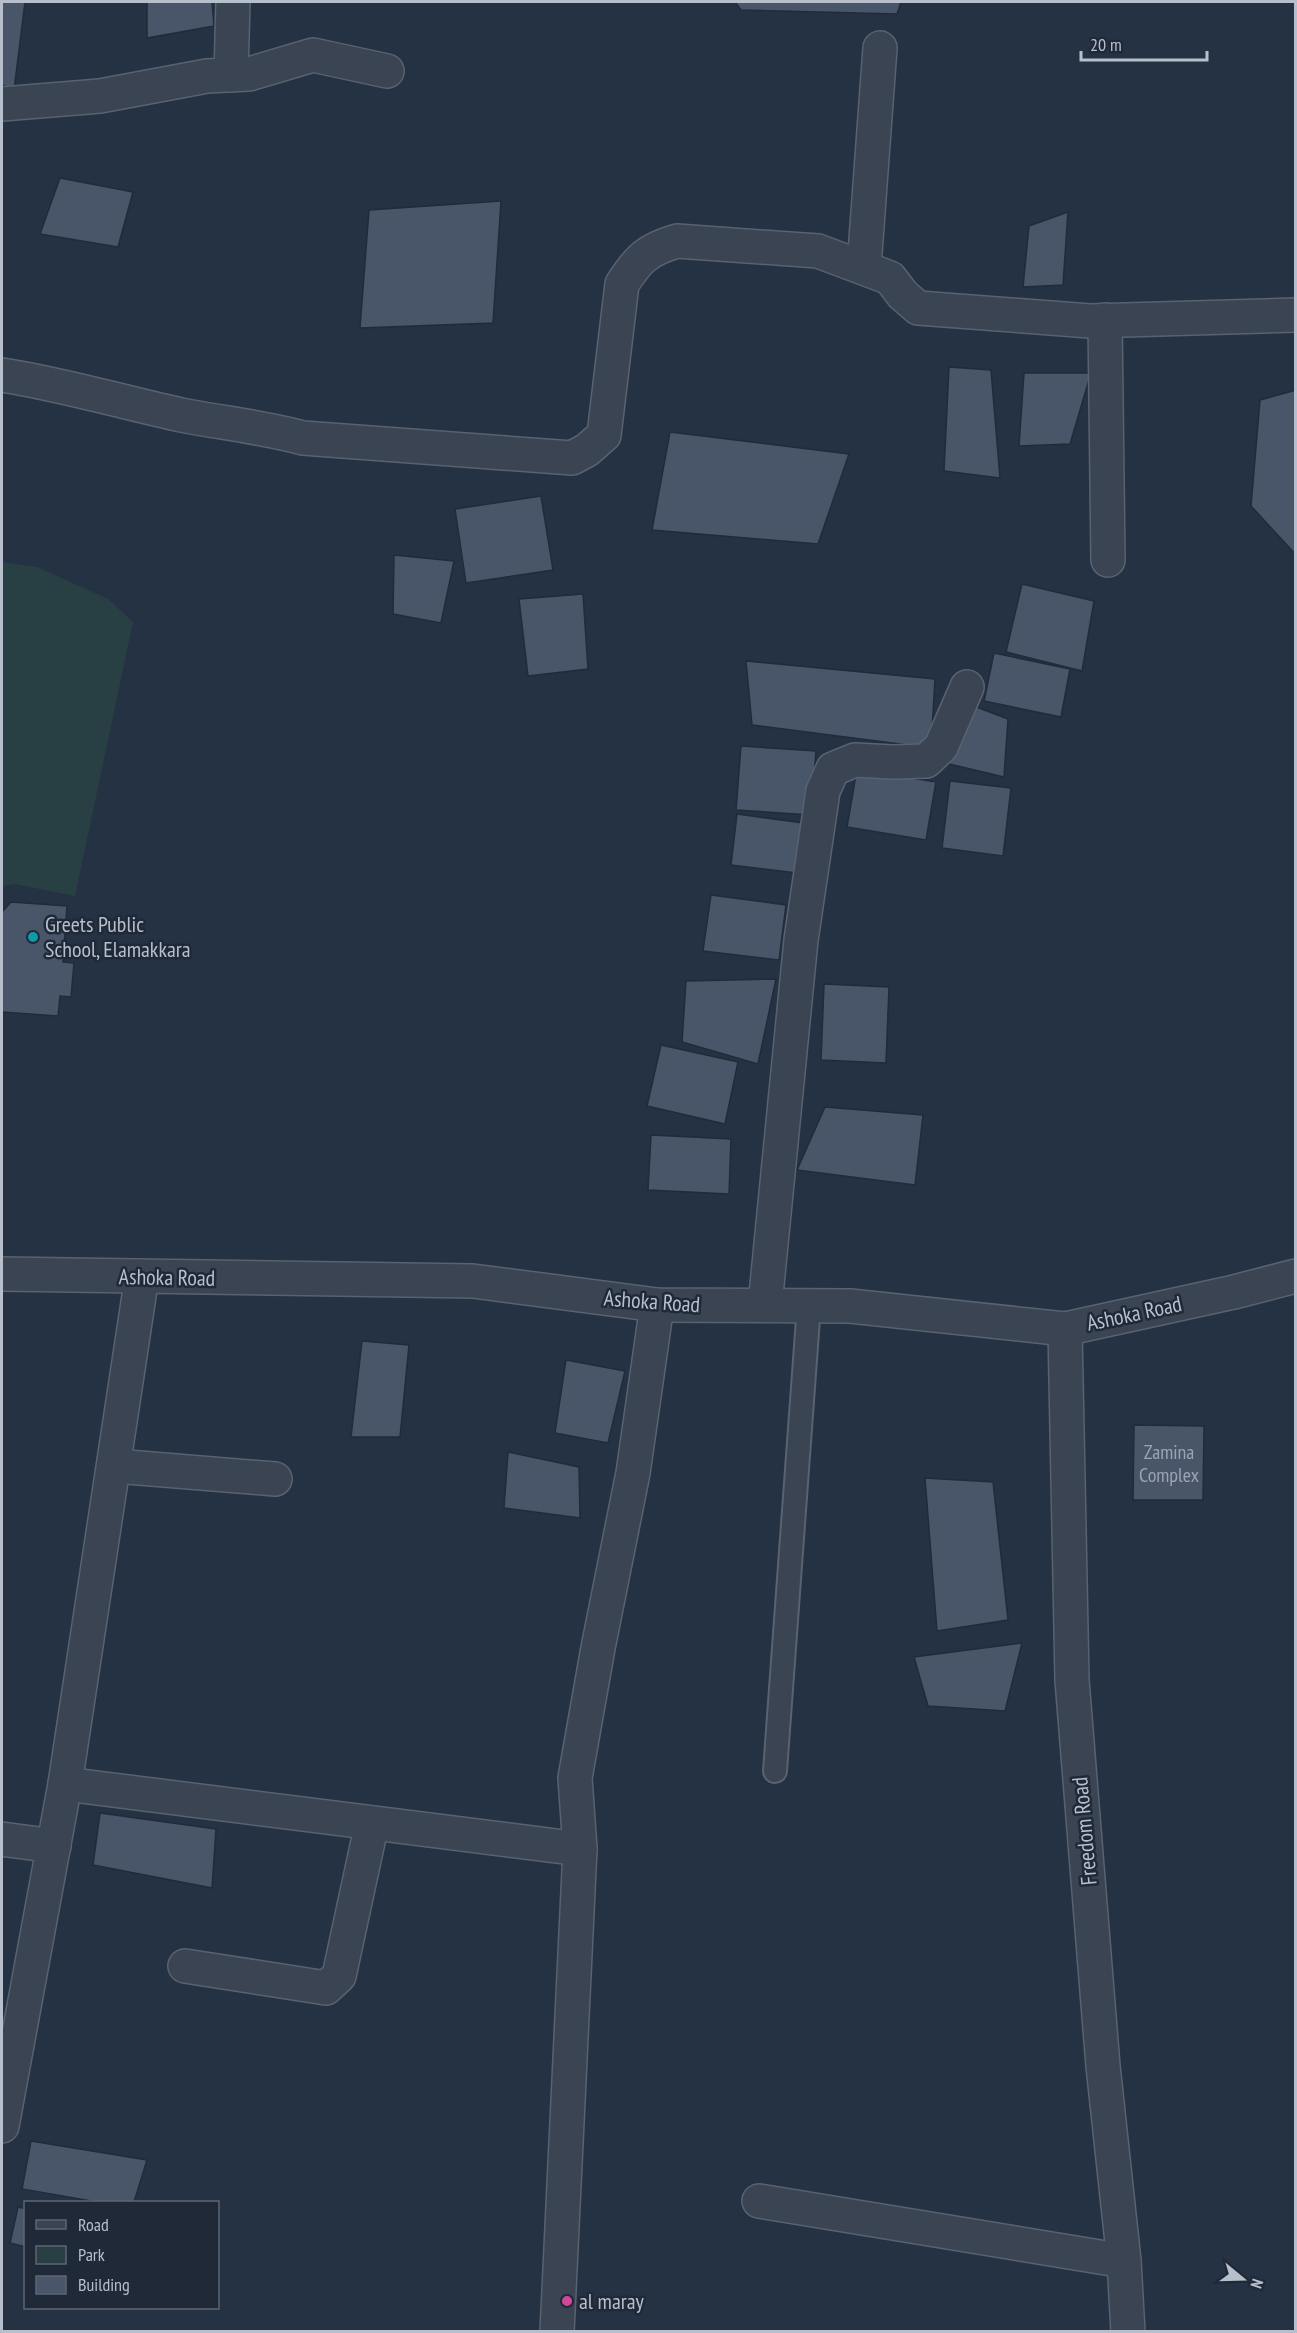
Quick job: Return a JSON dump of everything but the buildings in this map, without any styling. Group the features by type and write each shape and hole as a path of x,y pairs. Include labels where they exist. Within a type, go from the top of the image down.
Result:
{"street":[{"path":"231,75 233,2"},
{"path":"864,267 880,48"},
{"path":"2,104 100,96 207,76 249,74 313,55 387,71"},
{"path":"2,375 34,380 183,415 269,429 303,438 572,458 587,450 604,435 622,284 635,264 655,248 677,241 818,251 890,278 903,295 918,308 1105,320 1296,315"},
{"path":"1105,320 1108,560"},
{"path":"765,1305 801,940 823,791 833,769 855,760 926,761 941,747 967,687"},
{"name":"Ashoka Road","path":"2,1274 473,1281 657,1305 850,1306 1065,1329 1296,1276"},
{"path":"2,2126 65,1784 142,1276"},
{"path":"557,2331 580,1849 575,1778 633,1473 657,1305"},
{"name":"Freedom Road","path":"1065,1329 1072,1680 1103,2066 1124,2261 1128,2331"},
{"path":"115,1466 275,1479"},
{"path":"65,1784 580,1849"},
{"path":"185,1966 326,1988 339,1976 372,1823"},
{"path":"2,1839 54,1846"},
{"path":"759,2201 1124,2261"}],"lane":[{"path":"775,1771 809,1305"}],"green space":[{"path":"2,562 37,567 108,599 133,622 75,896 15,884 2,886"}],"place":[{"name":"Greets Public School, Elamakkara","path":"33,937"},
{"name":"al maray","path":"567,2301"}]}
